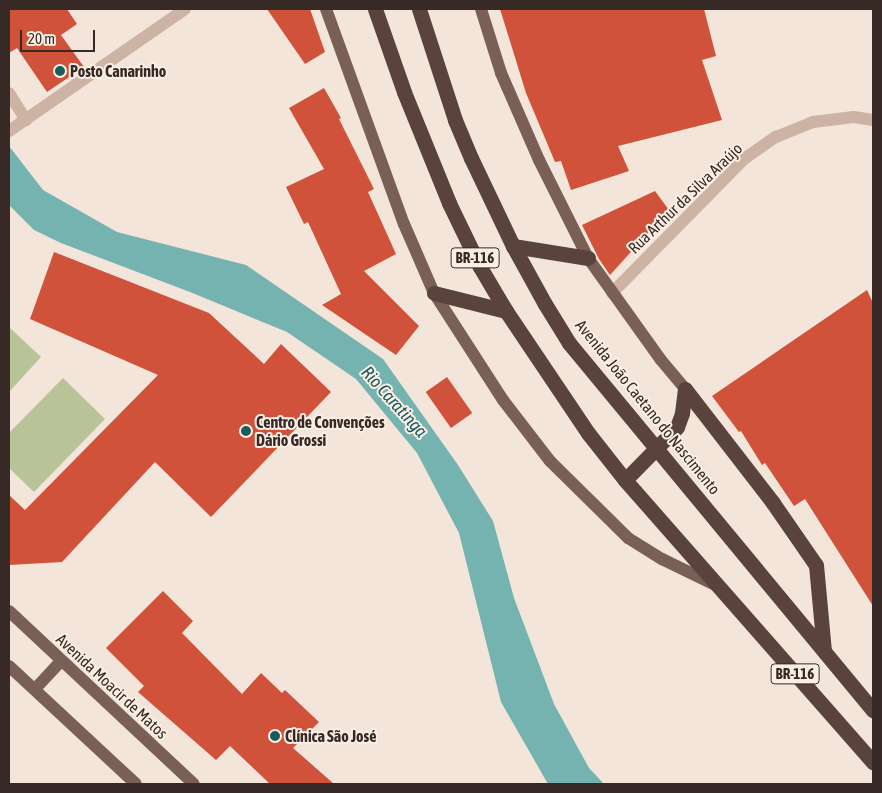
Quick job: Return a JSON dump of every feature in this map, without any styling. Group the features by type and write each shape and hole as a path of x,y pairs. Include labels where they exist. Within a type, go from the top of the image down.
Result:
{"highway":[{"name":"BR-116","path":"375,9 404,92 449,203 480,267 506,311 588,433 625,480 716,586 873,762"},
{"name":"Avenida João Caetano do Nascimento","path":"419,9 455,120 471,158 513,246 545,304 569,342 873,710"},
{"path":"513,246 588,258"},
{"path":"434,293 506,311"},
{"path":"625,480 677,427 682,413 685,389"},
{"path":"685,389 773,503 816,565 824,651"}],"main road":[{"path":"326,9 404,224 434,293 503,400 550,461 628,538 662,559 716,586"},
{"path":"481,9 501,73 540,160 588,258 660,360 685,389"},
{"name":"Avenida Moacir de Matos","path":"9,612 194,784"},
{"path":"35,689 61,661"},
{"path":"9,666 136,784"}],"street":[{"path":"11,130 185,9"},
{"path":"9,93 26,120"},
{"name":"Rua Arthur da Silva Araújo","path":"612,293 744,159 776,137 813,122 854,118 873,120"}],"green space":[{"path":"9,327 41,357 9,392"},
{"path":"63,378 105,419 34,492 9,468 9,433"}],"water":[{"name":"Rio Caratinga","path":"9,146 43,190 117,232 246,265 383,359 458,465 493,521 514,598 554,704 589,768 604,784 548,784 501,702 459,533 417,453 356,379 287,332 190,292 61,243 34,230 9,205"}],"building":[{"path":"9,9 67,9 77,24 61,35 84,67 47,92 17,48 9,53"},
{"path":"267,9 310,9 325,52 305,64"},
{"path":"500,9 704,9 716,56 702,60 722,120 618,146 629,171 571,190 561,161 555,162 526,93"},
{"path":"324,88 341,118 339,119 374,189 368,192 396,254 364,271 419,326 396,355 322,305 341,294 308,222 304,224 286,187 324,169 289,108"},
{"path":"655,191 669,210 610,275 599,259 582,225"},
{"path":"54,252 209,313 264,364 281,344 331,392 211,517 155,462 62,562 9,565 9,495 25,510 158,375 30,319"},
{"path":"867,290 873,303 873,606 805,499 794,506 765,463 762,465 741,431 739,432 712,396"},
{"path":"447,377 472,413 451,428 426,392"},
{"path":"163,591 193,621 182,633 242,694 261,673 282,693 285,690 319,722 293,748 334,784 270,784 230,746 216,760 138,692 144,686 106,648"}],"place":[{"name":"Posto Canarinho","path":"60,71"},
{"name":"Centro de Convenções Dário Grossi","path":"246,431"},
{"name":"Clínica São José","path":"275,736"}]}
